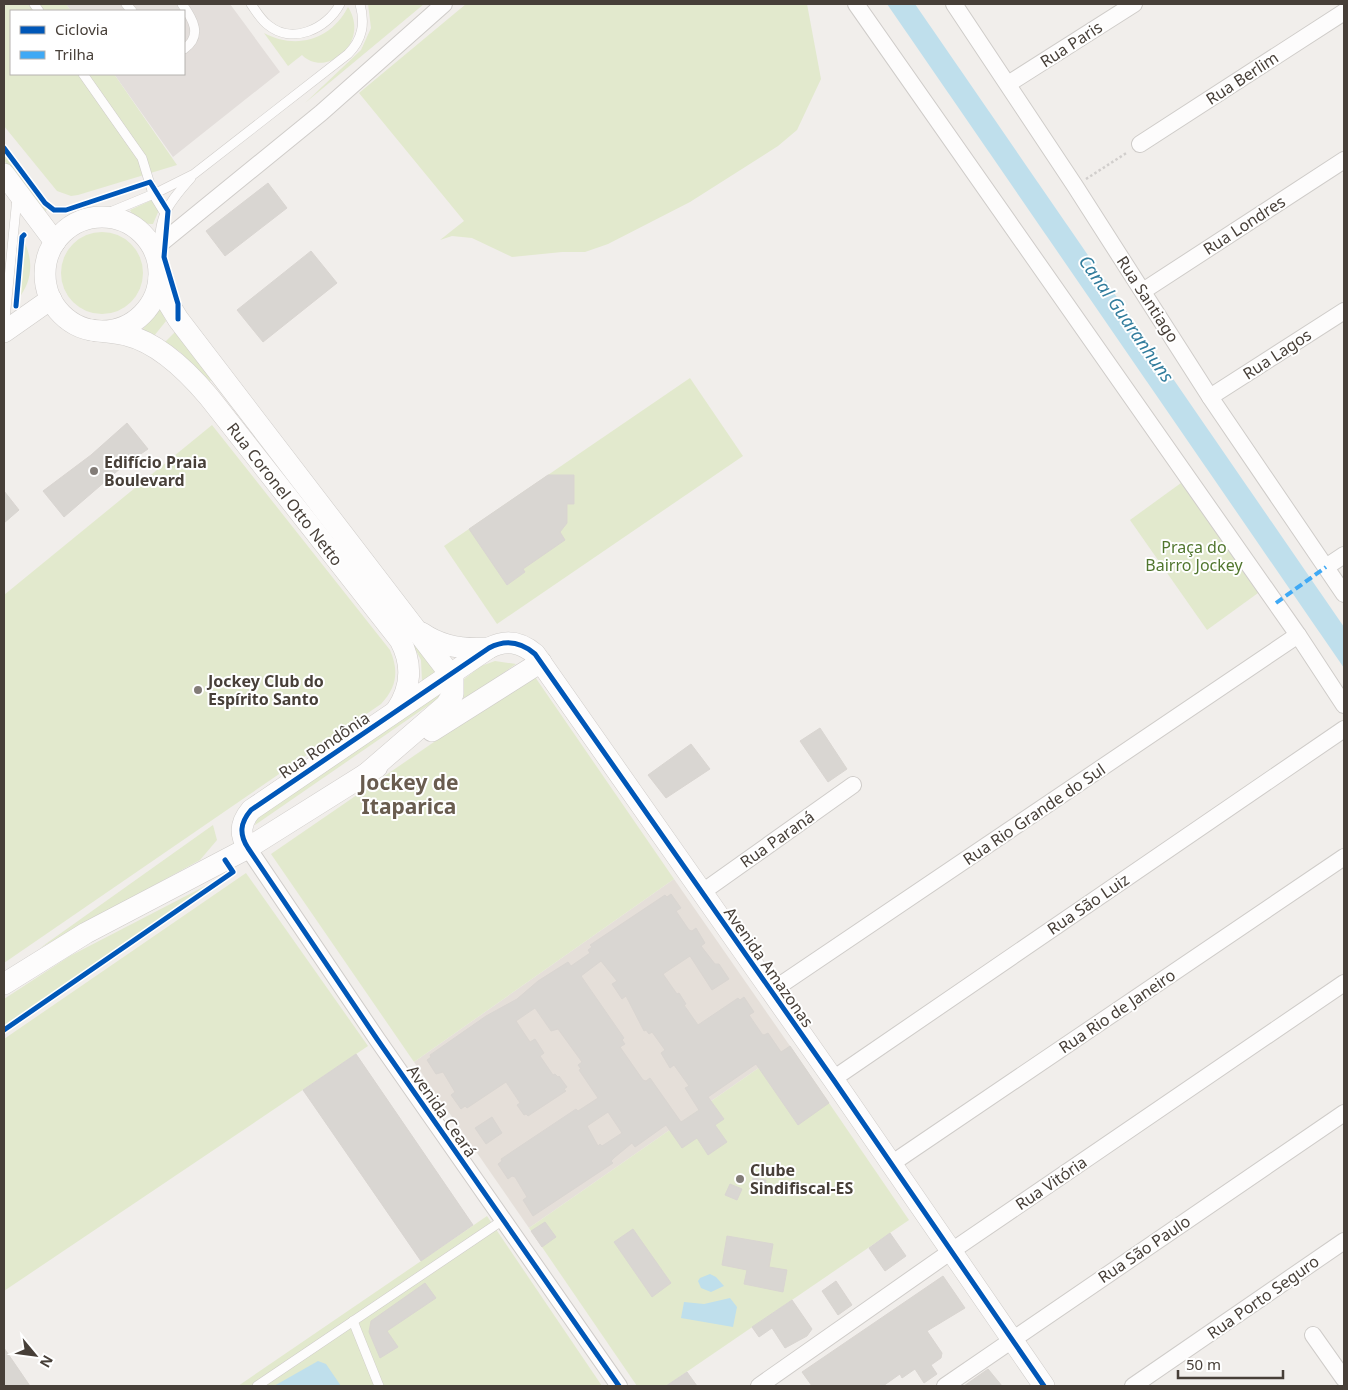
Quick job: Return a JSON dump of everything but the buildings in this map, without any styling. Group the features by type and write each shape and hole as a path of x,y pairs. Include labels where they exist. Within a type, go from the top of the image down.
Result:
{"street":[{"path":"157,258 444,4"},
{"path":"856,4 1298,635 1344,705"},
{"name":"Rua Santiago","path":"954,4 1143,290 1210,397 1344,594"},
{"name":"Rua Paris","path":"1008,84 1134,4"},
{"name":"Rua Berlim","path":"1140,144 1344,12"},
{"name":"Rua Londres","path":"1143,290 1344,160"},
{"path":"4,174 55,242"},
{"path":"98,216 115,218 131,224 148,239 157,258 152,301 137,319 115,330 92,330 68,319 51,299 45,276 49,252 55,242 74,224 98,216"},
{"name":"Rua Coronel Otto Netto","path":"157,258 164,296 178,319 451,674"},
{"path":"4,331 51,299"},
{"name":"Rua Lagos","path":"1210,397 1344,311"},
{"name":"Rua Coronel Otto Netto","path":"92,330 128,335 152,347 194,380 215,405 400,640 407,656 409,678 405,694 395,712"},
{"path":"1326,567 1344,555"},
{"path":"416,628 427,636 450,646 489,648"},
{"name":"Rua Rio Grande do Sul","path":"770,992 1298,635"},
{"name":"Avenida Amazonas","path":"489,648 502,643 516,643 529,649 541,662 1044,1386"},
{"name":"Rua Rondônia","path":"248,848 241,833 243,819 251,810 489,648"},
{"path":"4,984 86,933 248,848 541,662"},
{"path":"366,774 446,705 454,688 451,674"},
{"name":"Rua São Luiz","path":"832,1079 1344,730"},
{"name":"Rua Paraná","path":"701,893 853,785"},
{"name":"Avenida Ceará","path":"248,848 377,1040 619,1386"},
{"name":"Rua Rio de Janeiro","path":"891,1164 1344,857"},
{"name":"Rua Vitória","path":"759,1386 950,1252 1344,983"},
{"name":"Rua São Paulo","path":"945,1386 1344,1113"},
{"name":"Rua Porto Seguro","path":"1133,1386 1344,1241"},
{"path":"1313,1335 1344,1378"}],"lane":[{"path":"182,4 194,21 195,27 193,40 185,49"},
{"path":"250,4 268,26 280,32 293,34 308,32 321,26 332,16 340,4"},
{"path":"157,258 159,232 164,212 172,199 194,174 354,48 363,26 360,4"},
{"path":"84,75 142,158 153,194 164,212"},
{"path":"98,216 153,194 194,174"},
{"path":"4,331 17,192"},
{"path":"257,1386 503,1220"},
{"path":"353,1321 379,1386"}],"path":[{"path":"1075,186 1140,144"}],"shaded area":[{"path":"66,4 230,4 280,72 173,157 115,75 185,75 185,10 70,10"},
{"path":"674,879 790,1046 529,1228 414,1062"}],"green space":[{"path":"4,4 66,4 70,10 10,10 10,75 115,75 177,165 71,196 57,191 4,126"},
{"path":"368,4 424,4 305,103 361,50 371,28"},
{"path":"466,4 807,4 821,79 797,130 778,146 690,202 608,244 585,252 562,252 512,257 472,238 452,236 440,240 464,221 359,93"},
{"path":"348,7 354,20 354,33 350,44 343,54 333,60 323,63 312,61 302,55 288,66 264,33 288,41 312,39 332,27"},
{"path":"4,154 48,209 39,216 4,160"},
{"path":"152,200 159,210 153,224 143,222 131,213 130,210"},
{"path":"102,232 118,235 131,244 140,257 143,273 140,289 131,302 118,311 102,314 86,311 73,302 64,289 61,273 64,257 73,244 86,235"},
{"path":"24,241 29,257 30,272 26,286 18,299"},
{"path":"160,309 166,321 154,336 142,330"},
{"path":"175,332 212,379 210,381 179,351 165,342"},
{"path":"690,378 743,456 497,624 444,546"},
{"name":"Jockey Club do Espírito Santo","path":"212,425 390,650 395,665 393,685 381,704 4,963 4,595"},
{"name":"Praça do Bairro Jockey","path":"1181,483 1258,593 1207,630 1130,520"},
{"path":"410,639 439,669 422,682 421,660"},
{"path":"495,661 516,664 469,697 461,698 463,680 481,666"},
{"path":"533,674 674,879 414,1062 271,854"},
{"path":"442,690 439,698 255,825 257,817"},
{"path":"213,825 217,840 200,860 40,948"},
{"path":"246,873 368,1046 4,1291 4,1039"},
{"path":"211,883 4,1026 4,999 70,956"},
{"name":"Clube Sindifiscal-ES","path":"790,1046 909,1220 666,1386 637,1386 529,1228"},
{"path":"487,1216 602,1386 238,1386"}],"water":[{"name":"Canal Guaranhuns","path":"887,4 915,4 1344,627 1344,668"},
{"path":"710,1274 716,1277 724,1286 711,1292 701,1288 698,1281 700,1278"},
{"path":"730,1298 737,1307 733,1327 681,1318 684,1302 704,1304"},
{"path":"318,1361 326,1364 341,1386 274,1386"}],"marked path":[{"path":"1276,603 1326,567"}],"cycle path":[{"path":"4,148 45,203 54,210 66,210 150,182 168,211 164,257 178,304 178,319"},
{"path":"16,306 22,237 24,235"},
{"path":"619,1386 377,1039 248,848 242,833 243,824 251,810 489,648 501,643 519,644 535,654 833,1079 1044,1386"},
{"path":"4,1030 233,872 225,860"}],"place":[{"name":"Edifício Praia Boulevard","path":"94,471"},
{"name":"Jockey Club do Espírito Santo","path":"198,690"},
{"name":"Clube Sindifiscal-ES","path":"740,1179"}],"district":[{"name":"Jockey de Itaparica","path":"409,795"}]}
